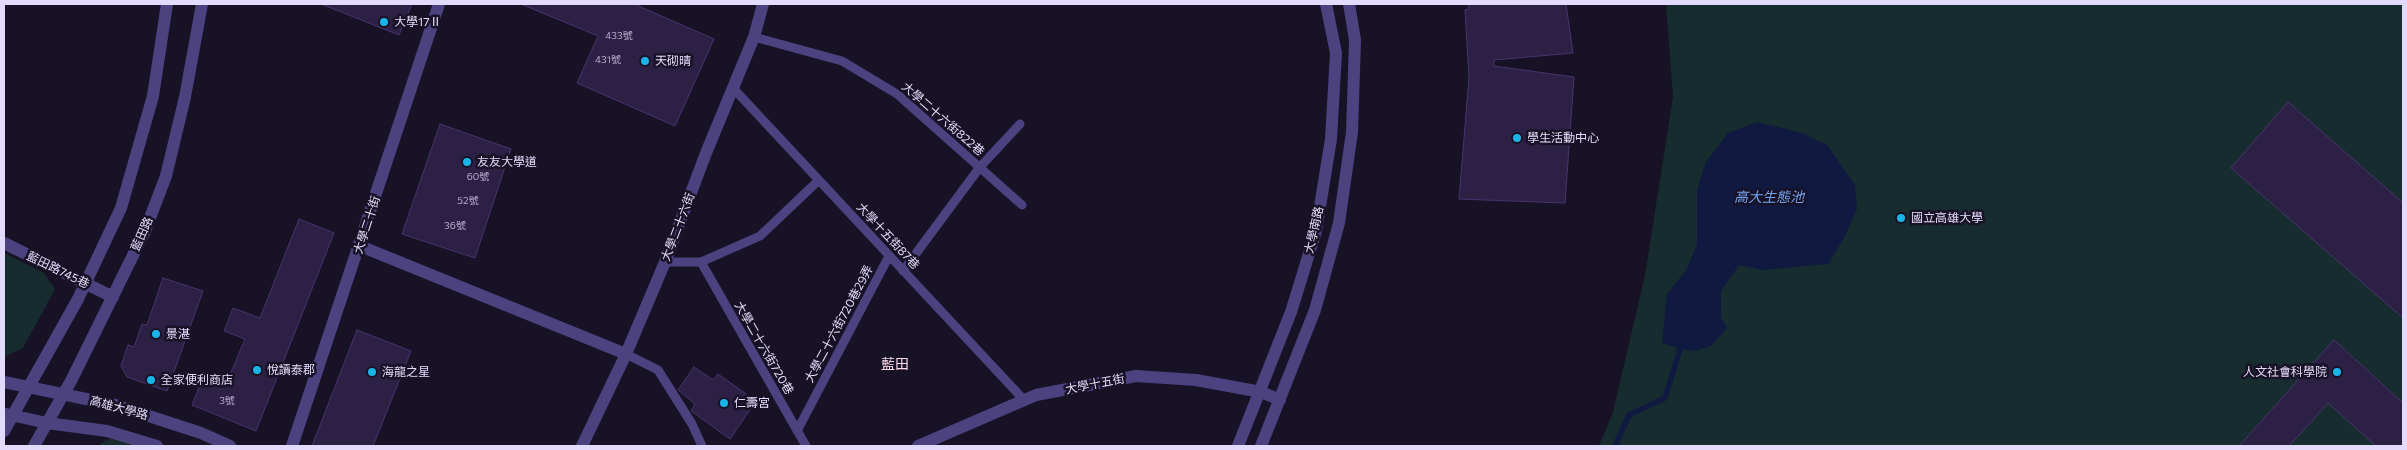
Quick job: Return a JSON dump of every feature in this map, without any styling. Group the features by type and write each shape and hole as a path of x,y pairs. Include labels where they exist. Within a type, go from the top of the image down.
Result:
{"street":[{"path":"4,430 8,414 28,388 85,283 121,208 153,96 167,4"},
{"name":"藍田路","path":"34,446 63,396 113,297 145,231 166,176 185,97 202,4"},
{"name":"大學二十街","path":"292,446 439,4"},
{"name":"大學二十六街","path":"582,446 626,354 665,262 754,37 763,4"},
{"name":"大學南路","path":"1238,446 1261,392 1291,312 1316,231 1331,140 1336,53 1326,4"},
{"name":"大學南路","path":"1261,446 1315,310 1339,223 1352,132 1355,40 1350,4"},
{"name":"藍田路745巷","path":"4,243 113,297"},
{"path":"360,246 626,354"},
{"name":"大學十五街","path":"918,446 931,443 1036,395 1136,376 1196,380 1261,392 1280,400"},
{"name":"高雄大學路","path":"4,382 63,396 115,405 201,432 230,446"},
{"name":"高雄大學路","path":"8,414 47,423 98,429 157,446"}],"lane":[{"name":"大學二十六街822巷","path":"754,37 842,61 897,94 1022,205"},
{"name":"大學十五街87巷","path":"733,88 1024,400"},
{"path":"904,271 980,167 1020,124"},
{"path":"665,262 701,262 760,236 819,180"},
{"name":"大學二十六街720巷29弄","path":"797,431 889,256"},
{"name":"大學二十六街720巷","path":"701,262 806,446"},
{"path":"626,354 658,370 692,424 702,446"}],"green space":[{"name":"國立高雄大學","path":"1666,4 2403,4 2403,446 1599,446 1613,412 1645,275 1673,97"},
{"path":"4,253 44,273 55,289 23,348 4,357"},
{"path":"118,437 140,446 98,446 106,440"}],"water":[{"name":"高大生態池","path":"1757,122 1802,133 1827,145 1855,185 1857,209 1843,240 1828,264 1762,270 1739,265 1721,291 1721,318 1727,328 1711,346 1694,351 1662,343 1667,294 1687,269 1697,244 1697,190 1706,162 1728,133"}],"building":[{"name":"大學17Ⅱ","path":"321,4 412,4 399,35"},
{"name":"天砌晴","path":"521,4 634,4 714,39 675,126 577,83 598,36"},
{"name":"學生活動中心","path":"1468,4 1566,4 1573,53 1494,60 1494,66 1574,77 1565,203 1459,199 1469,77 1465,10 1469,9"},
{"path":"2288,102 2403,203 2403,318 2231,168"},
{"path":"440,124 511,149 475,258 402,234"},
{"path":"299,219 334,233 256,431 192,405 204,374 227,382 245,339 224,331 233,308 260,318"},
{"name":"景湛","path":"163,278 203,291 167,391 127,377 121,366 128,345 134,347 142,324 147,325"},
{"name":"海龍之星","path":"357,330 411,351 373,446 312,446"},
{"name":"人文社會科學院","path":"2334,340 2403,403 2403,446 2376,446 2328,403 2289,446 2239,446"},
{"name":"仁壽宮","path":"694,367 713,380 718,374 756,401 730,439 691,411 695,404 678,390"}],"waterway":[{"path":"1615,446 1629,415 1665,398 1680,349"}],"place":[{"name":"大學17Ⅱ","path":"384,22"},
{"name":"天砌晴","path":"645,61"},
{"name":"學生活動中心","path":"1517,138"},
{"name":"友友大學道","path":"467,162"},
{"name":"國立高雄大學","path":"1901,218"},
{"name":"景湛","path":"156,334"},
{"name":"悅讀泰郡","path":"257,370"},
{"name":"海龍之星","path":"372,372"},
{"name":"人文社會科學院","path":"2337,372"},
{"name":"全家便利商店","path":"151,380"},
{"name":"仁壽宮","path":"724,403"}],"district":[{"name":"藍田","path":"895,364"}]}
